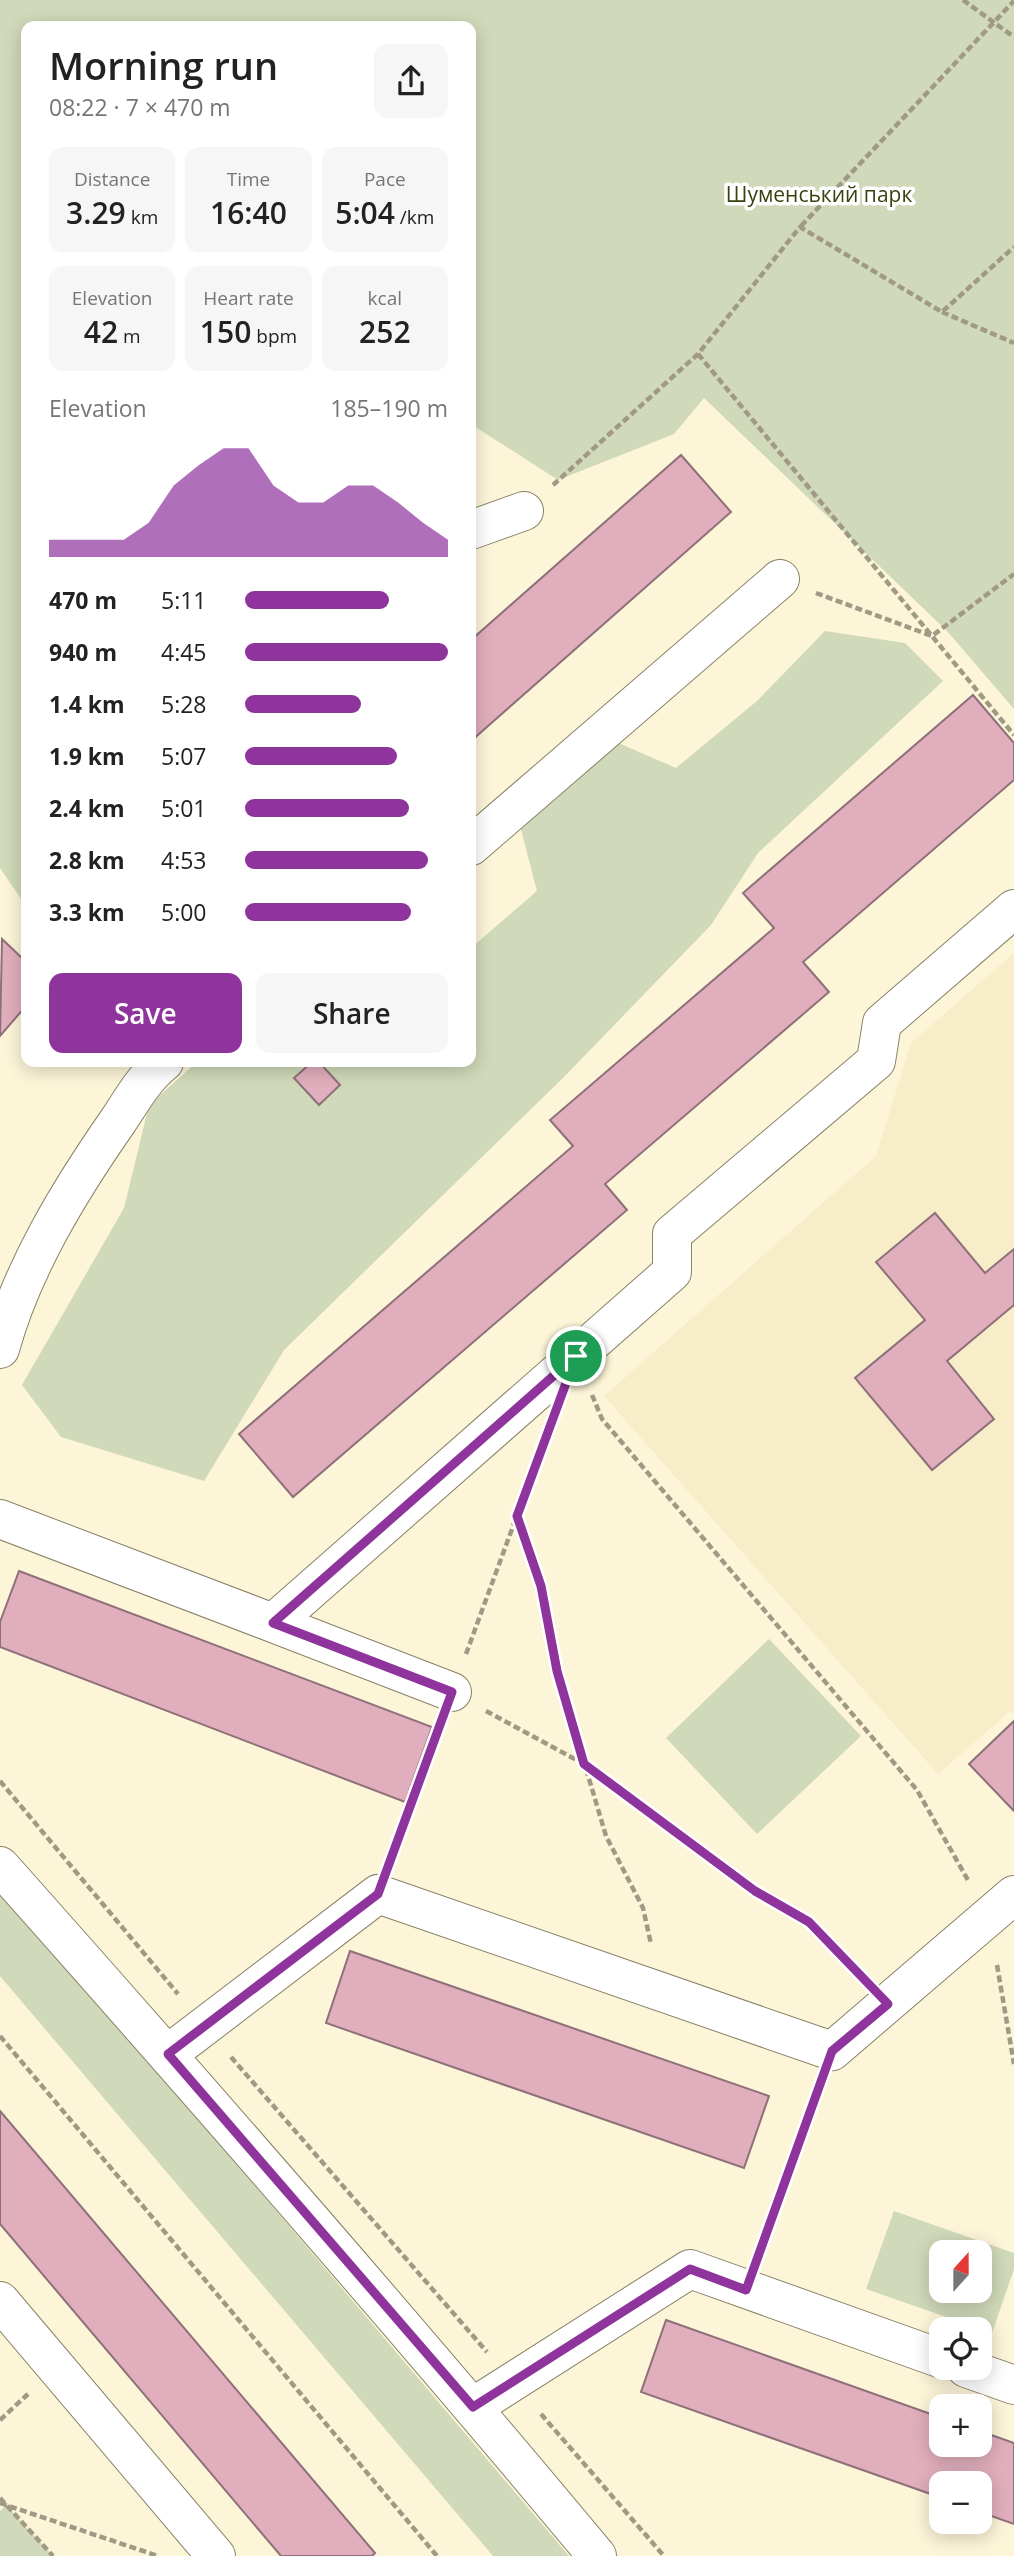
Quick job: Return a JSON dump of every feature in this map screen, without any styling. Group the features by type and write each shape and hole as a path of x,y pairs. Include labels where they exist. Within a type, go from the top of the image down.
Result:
{"street":[{"path":"476,528 524,511"},
{"path":"476,842 780,579"},
{"path":"273,1623 672,1272 672,1234 876,1061 882,1023 1014,909"},
{"path":"0,1349 9,1316 49,1233 97,1151 151,1073 158,1067"},
{"path":"0,1519 452,1692"},
{"path":"0,1866 168,2054 473,2407 597,2556"},
{"path":"168,2054 378,1894 832,2051 1001,1906"},
{"path":"473,2407 690,2269 929,2354"},
{"path":"0,2301 216,2556"},
{"path":"992,2377 1014,2385"}],"path":[{"path":"963,0 1014,37"},
{"path":"524,511 698,355 800,227 1014,1"},
{"path":"800,227 942,312 1014,343"},
{"path":"942,312 1014,247"},
{"path":"698,355 1014,735"},
{"path":"932,636 1014,574"},
{"path":"780,579 932,636"},
{"path":"576,1356 602,1419 917,1790 1001,1906 1014,2064"},
{"path":"378,1894 549,1430"},
{"path":"517,1516 541,1586 557,1671 584,1764 606,1836 643,1908 662,1992"},
{"path":"452,1692 584,1764 755,1891 809,1922 888,2004"},
{"path":"0,1781 204,2026 664,2556"},
{"path":"0,2036 438,2556"},
{"path":"746,2290 832,2051"},
{"path":"0,2501 53,2556"},
{"path":"6,2505 158,2556"}],"shaded area":[{"path":"1014,953 1014,1713 1009,1712 938,1774 604,1396 876,1156 911,1043"}],"green space":[{"name":"Шуменський парк","path":"0,0 1014,0 1014,709 947,631 704,398 674,434 558,480 476,427 476,21 21,21 21,899 0,868"},
{"path":"825,631 905,643 943,681 758,853 711,925 563,1078 284,1350 204,1481 61,1437 22,1385 124,1208 149,1105 191,1067 476,1067 476,944 537,891 520,826 616,742 676,768 757,701"},
{"path":"769,1639 861,1736 757,1834 666,1738"},
{"path":"0,1885 569,2556 493,2556 0,1976"},
{"path":"894,2211 977,2240 929,2240 929,2303 992,2303 992,2245 1014,2253 1014,2269 992,2333 992,2317 946,2317 866,2289"},
{"path":"6,2505 53,2556 0,2556 0,2511"}],"building":[{"path":"681,455 731,512 476,737 476,636"},
{"path":"973,695 1014,743 1014,780 803,962 829,992 605,1184 627,1210 293,1497 239,1434 573,1146 550,1120 774,928 743,893"},
{"path":"2,939 21,957 21,1012 0,1036"},
{"path":"306,1067 324,1067 340,1085 319,1105 294,1078"},
{"path":"935,1213 985,1273 1014,1249 1014,1305 947,1361 994,1419 932,1470 855,1378 925,1320 876,1262"},
{"path":"19,1571 432,1727 405,1802 0,1647 0,1622"},
{"path":"1014,1721 1014,1811 969,1764"},
{"path":"350,1951 769,2096 744,2168 326,2023"},
{"path":"0,2111 375,2553 372,2556 281,2556 0,2224"},
{"path":"666,2320 929,2413 929,2457 992,2457 992,2435 1014,2443 1014,2524 992,2516 992,2471 929,2471 929,2493 641,2392"}],"route":[{"path":"576,1356 517,1516 541,1586 557,1671 584,1764 755,1891 809,1922 888,2004 832,2051 746,2290 690,2269 473,2407 168,2054 378,1894 452,1692 273,1623 576,1356"}]}
